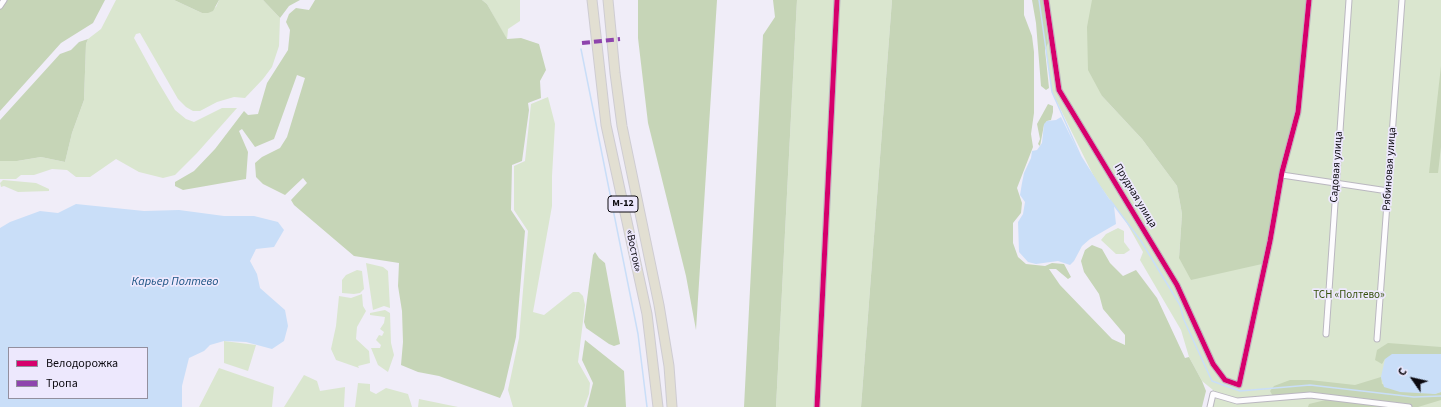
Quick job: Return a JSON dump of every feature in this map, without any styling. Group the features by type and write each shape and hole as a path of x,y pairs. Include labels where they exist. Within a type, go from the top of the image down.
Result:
{"highway":[{"name":"«Восток»","path":"592,0 606,125 647,314 658,407"},
{"name":"«Восток»","path":"608,0 622,126 659,305 669,366 672,407"}],"street":[{"path":"0,6 4,0"},
{"path":"817,407 837,0"},
{"name":"Прудная улица","path":"1046,0 1059,90 1177,285 1216,369 1225,380 1239,385 1270,241 1282,175"},
{"path":"1309,0 1298,112 1282,175 1388,191"},
{"name":"Садовая улица","path":"1326,334 1349,0"},
{"name":"Рябиновая улица","path":"1377,339 1402,0"},
{"path":"1210,407 1213,394 1238,401 1310,395 1409,407"}],"green space":[{"path":"0,0 105,0 93,23 61,43 0,111"},
{"path":"116,0 174,0 202,13 216,7 219,0 263,0 280,18 279,46 272,67 245,98 234,97 217,102 200,111 193,111 186,107 178,99 140,33 136,34 134,38 157,80 175,110 186,119 194,122 222,108 237,108 197,153 175,175 163,178 139,172 116,159 90,177 76,177 67,170 52,169 34,175 21,175 16,179 0,179 0,161 17,161 41,157 65,162 72,133 84,100 86,44 88,39 101,29"},
{"path":"174,0 219,0 213,11 202,13"},
{"path":"263,0 300,0 289,6 280,18"},
{"path":"315,0 482,0 487,4 507,39 521,38 539,44 546,70 540,81 541,98 528,103 529,110 522,161 512,165 511,210 525,231 516,337 504,389 500,398 439,376 418,372 401,365 403,342 402,311 398,286 399,263 354,256 294,205 291,200 307,183 303,178 285,195 263,184 256,177 255,163 262,157 280,148 287,137 305,78 297,75 274,139 255,147 242,129 239,131 248,152 246,179 183,190 175,186 175,182 194,171 215,149 244,111 248,115 258,114 267,83 288,50 290,30 286,22 289,14 296,8 309,10"},
{"path":"482,0 520,0 520,21 508,29 507,40 487,4"},
{"path":"638,0 717,0 696,330 686,276 648,123 638,38"},
{"path":"773,0 797,0 776,407 744,407 763,35 775,17"},
{"path":"797,0 892,0 861,407 776,407"},
{"path":"892,0 1024,0 1024,15 1032,36 1034,52 1034,113 1031,134 1033,147 1017,188 1022,203 1021,213 1013,223 1013,243 1018,257 1026,264 1045,266 1052,263 1064,264 1071,277 1068,279 1056,269 1049,269 1060,285 1112,339 1125,345 1125,335 1103,309 1099,294 1084,272 1081,261 1085,250 1092,245 1102,249 1110,263 1123,276 1136,270 1157,298 1185,358 1189,357 1202,381 1206,391 1202,407 861,407"},
{"path":"1032,0 1043,0 1048,43 1045,50 1049,88 1046,90 1041,86 1036,23"},
{"name":"ТСН «Полтево»","path":"1039,0 1092,0 1102,96 1142,139 1177,186 1182,214 1179,258 1308,0 1441,0 1441,407 1210,407 1213,390 1202,381 1189,357 1181,330 1140,260 1143,252 1125,220 1096,181 1052,92"},
{"path":"1092,0 1308,0 1301,81 1292,137 1267,257 1262,264 1191,280 1179,258 1182,214 1177,186 1142,139 1102,96 1088,70 1087,27"},
{"path":"88,39 86,44 84,100 72,133 65,162 41,157 17,161 0,161 0,120 60,54 71,50 79,42"},
{"path":"1441,66 1441,147 1438,173 1429,173"},
{"path":"548,97 555,124 552,206 533,312 544,315 573,292 579,292 583,296 585,305 578,362 590,383 589,394 584,407 513,407 508,390 519,338 528,231 514,210 514,166 525,161 531,104"},
{"path":"1048,104 1053,106 1053,112 1051,120 1047,121 1044,125 1040,146 1038,144 1040,139 1037,124"},
{"path":"3,180 36,183 49,189 49,191 18,192 4,186 1,187 0,183"},
{"path":"1118,228 1124,231 1124,242 1130,250 1124,254 1116,254 1101,240 1106,234"},
{"path":"595,252 605,263 620,344 614,346 586,328 584,322 593,255"},
{"path":"366,263 383,267 388,271 390,308 384,306 373,310"},
{"path":"357,270 362,271 364,289 360,293 342,293 342,280 346,275"},
{"path":"362,294 363,306 366,311 357,327 356,339 369,351 370,363 358,366 359,368 336,360 331,349 336,326 339,296 351,298"},
{"path":"385,310 390,313 391,343 394,355 388,372 378,365 371,348 380,348 381,345 376,340 379,335 382,336 384,332 380,329 384,323 385,317 370,315 370,313"},
{"path":"585,340 624,371 626,407 587,407 593,383 582,360"},
{"path":"224,341 256,345 248,371 224,363"},
{"path":"1388,343 1441,347 1441,354 1385,359 1382,364 1375,360 1377,350"},
{"path":"219,368 274,387 272,407 199,407"},
{"path":"304,375 317,381 320,391 345,387 344,407 284,407"},
{"path":"1381,377 1382,384 1435,394 1441,392 1441,400 1418,407 1308,407 1309,404 1334,398 1310,395 1274,398 1270,391 1274,386 1290,380 1310,380 1355,385"},
{"path":"358,383 370,384 370,391 376,394 386,388 408,394 412,407 355,407"},
{"path":"419,399 458,407 418,407"}],"water":[{"path":"1061,117 1081,157 1114,206 1116,224 1090,239 1082,246 1074,261 1070,265 1058,261 1036,264 1028,262 1019,252 1018,222 1023,214 1025,202 1020,195 1022,183 1032,151 1037,150 1042,143 1044,124 1047,121 1056,120"},
{"name":"Карьер Полтево","path":"76,204 144,211 179,210 224,216 254,216 278,222 284,230 274,247 256,249 250,261 257,274 260,288 285,310 288,326 284,341 272,349 246,342 224,341 210,345 204,351 189,358 182,386 182,407 0,407 0,228 10,222 40,211 58,213"},
{"path":"1392,354 1441,354 1441,392 1435,394 1400,392 1384,387 1381,377 1385,359"}],"waterway":[{"path":"1039,0 1052,92 1081,157 1096,181"},
{"path":"581,49 638,334 647,407"},
{"path":"1110,200 1141,241 1180,305 1184,320 1212,381 1240,391 1310,385 1414,397 1441,396"}],"marked path":[{"path":"582,43 620,39"}],"cycle path":[{"path":"817,407 837,0"},
{"path":"1046,0 1059,90 1177,285 1213,364 1225,380 1239,385 1270,241 1282,172 1298,112 1309,0"}]}
